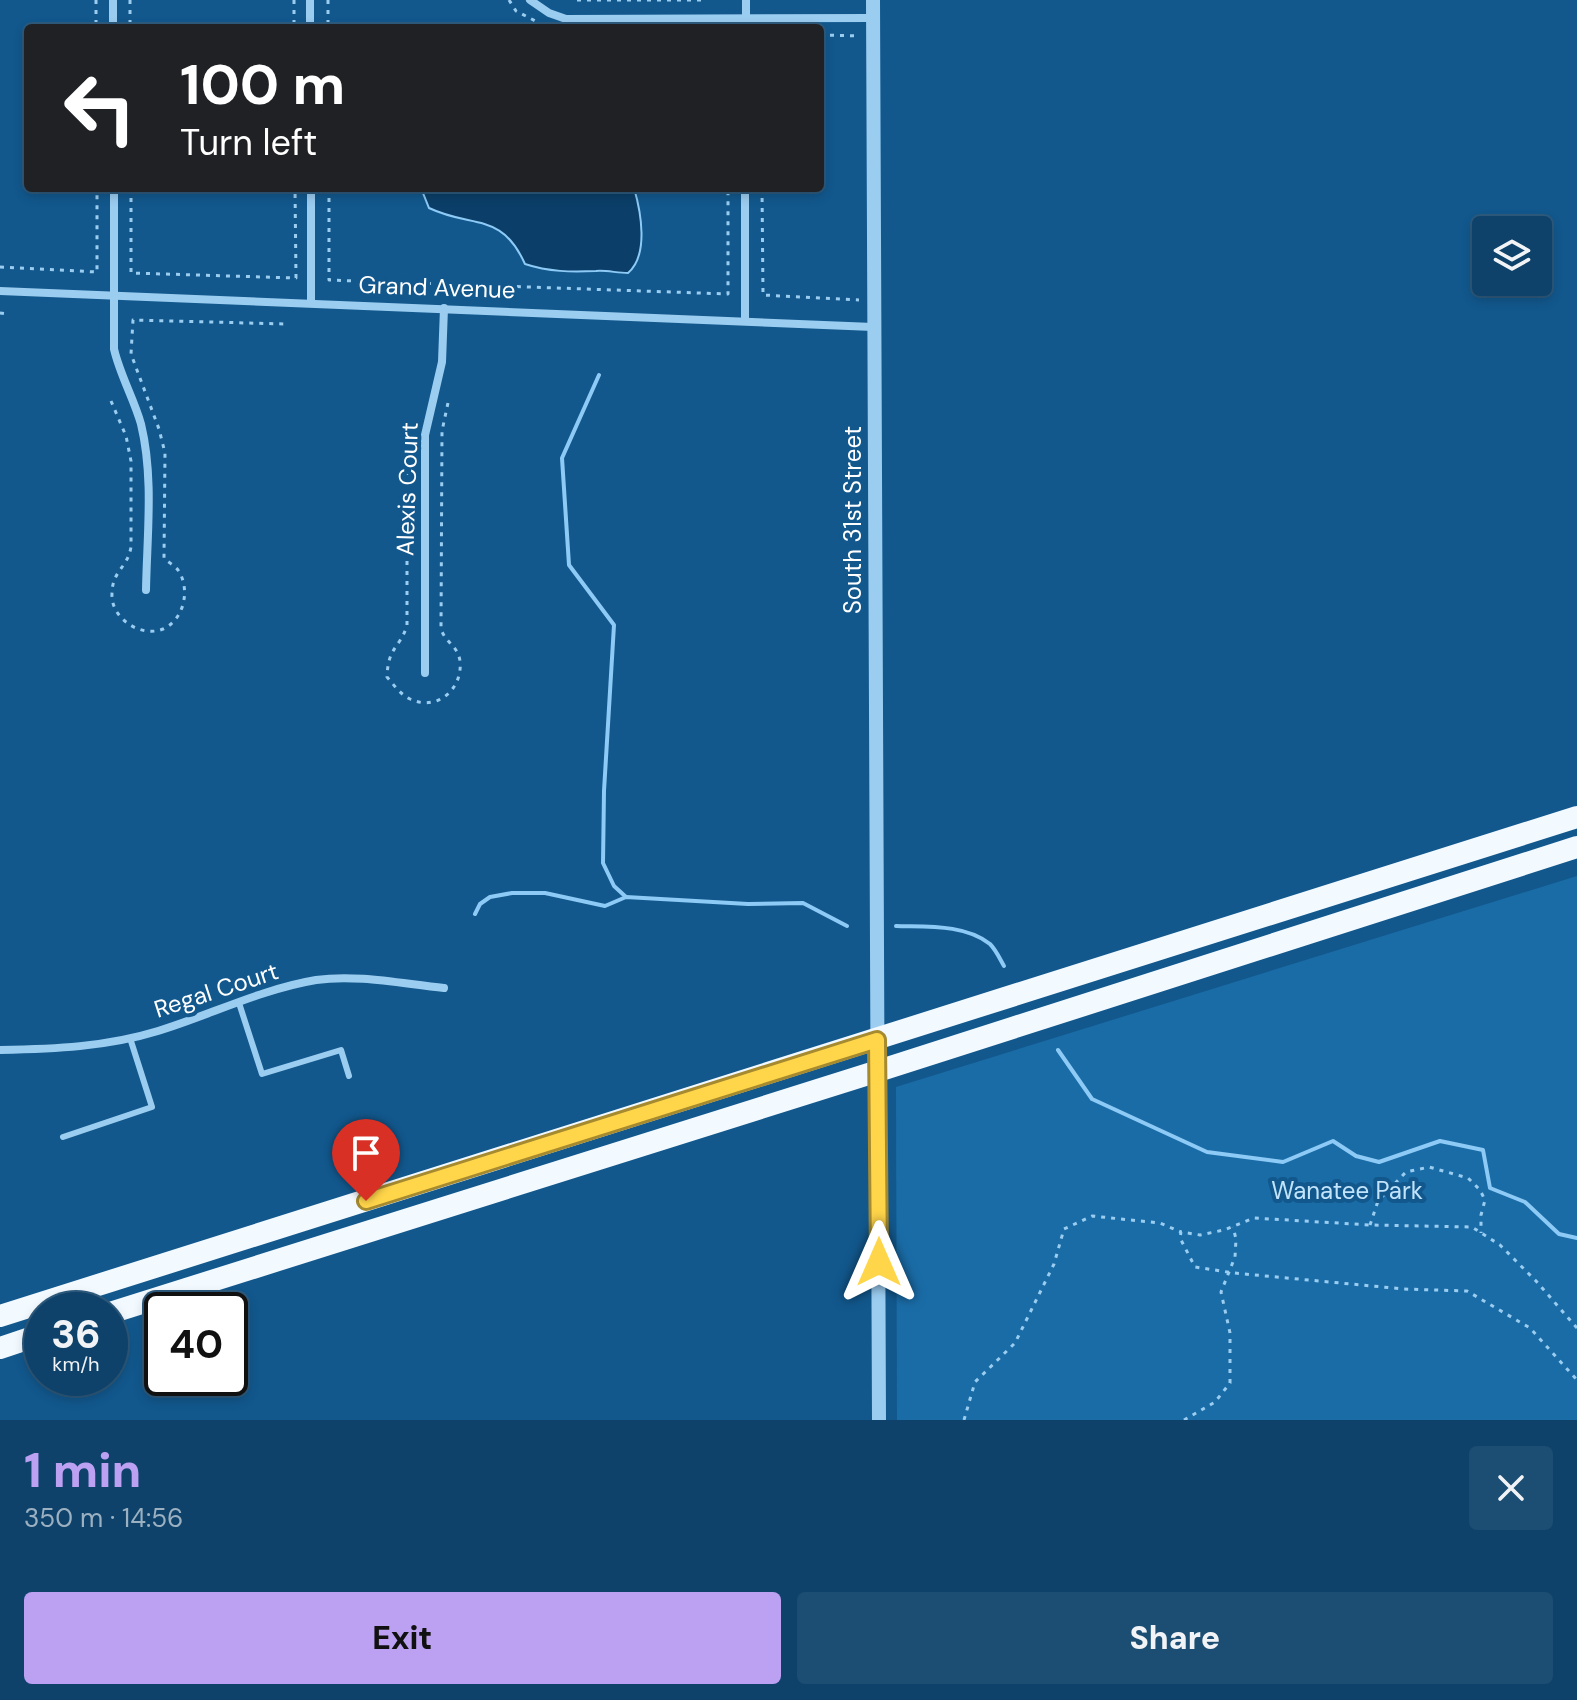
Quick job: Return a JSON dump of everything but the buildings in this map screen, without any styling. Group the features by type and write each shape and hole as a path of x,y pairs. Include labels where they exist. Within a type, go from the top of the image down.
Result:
{"highway":[{"path":"0,1316 1577,817"},
{"path":"128,1307 1577,847"},
{"path":"0,1348 24,1340"}],"street":[{"path":"113,0 113,24"},
{"path":"310,0 310,24"},
{"path":"530,0 549,13 566,19 746,24 873,18"},
{"path":"746,0 746,24"},
{"name":"South 31st Street","path":"873,0 879,1420"},
{"path":"114,192 114,349 119,374 140,421 149,474 146,590"},
{"path":"311,192 311,302"},
{"path":"745,192 745,320"},
{"name":"Grand Avenue","path":"0,291 873,327"},
{"name":"Alexis Court","path":"425,673 425,435 442,362 444,308"},
{"name":"Regal Court","path":"0,1050 102,1045 289,986 318,980 350,979 444,988"}],"lane":[{"path":"239,1003 262,1074 341,1050 349,1076"},
{"path":"63,1137 152,1107 130,1038"}],"path":[{"path":"96,0 96,24"},
{"path":"130,0 130,24"},
{"path":"294,0 294,24"},
{"path":"328,0 328,24"},
{"path":"509,0 516,11 541,24"},
{"path":"577,0 706,0"},
{"path":"824,35 859,35"},
{"path":"0,267 97,272 97,192"},
{"path":"131,192 131,273 296,278 295,192"},
{"path":"329,192 329,280 728,294 728,192"},
{"path":"762,192 763,295 863,300"},
{"path":"0,313 7,314"},
{"path":"1370,1225 1378,1201 1406,1172 1429,1167 1468,1178 1480,1190 1485,1200 1481,1233"},
{"path":"964,1420 975,1382 1015,1343 1054,1264 1064,1229 1092,1216 1160,1223 1181,1232 1200,1235 1254,1218 1472,1227 1500,1245 1577,1328"},
{"path":"1184,1420 1215,1402 1230,1383 1230,1333 1221,1292 1235,1257 1233,1226"},
{"path":"1181,1232 1180,1238 1195,1267 1404,1289 1467,1291 1530,1328 1577,1380"}],"green space":[{"name":"Wanatee Park","path":"1577,876 1577,1420 897,1420 896,1087"}],"shaded area":[{"path":"423,192 635,192 642,233 639,256 628,273 543,269 525,264 516,247 496,229 429,208"}],"waterway":[{"path":"599,375 562,458 569,565 614,625 603,863 614,886 626,897"},
{"path":"475,914 480,904 490,897 545,893 605,906 626,897 748,904 803,903 847,926"},
{"path":"896,926 945,928 969,933 990,944 1004,966"},
{"path":"1058,1050 1092,1099 1207,1152 1283,1162 1333,1141 1356,1156 1379,1162 1440,1141 1483,1150 1490,1188 1525,1202 1559,1234 1577,1238"}],"route":[{"path":"366,1201 877,1040 879,1262"}]}
